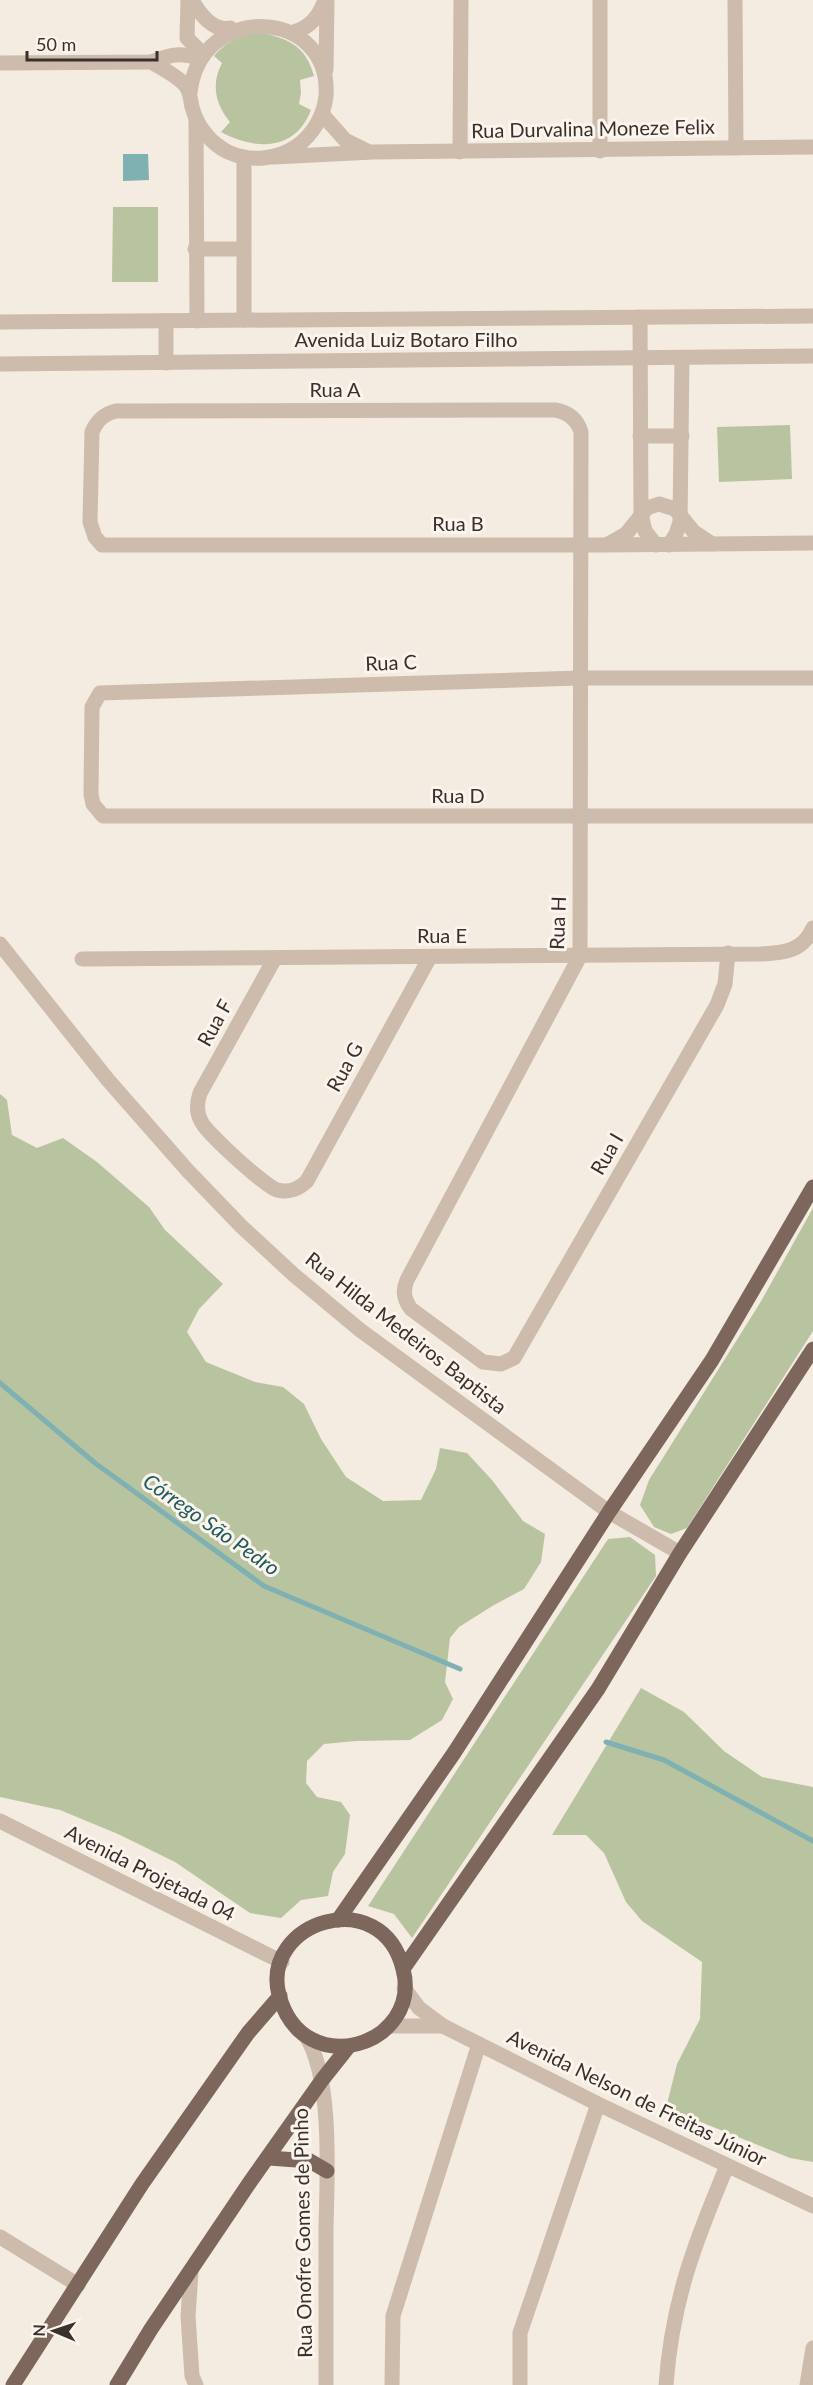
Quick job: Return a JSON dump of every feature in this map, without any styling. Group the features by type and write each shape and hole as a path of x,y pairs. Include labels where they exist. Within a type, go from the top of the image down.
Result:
{"main road":[{"path":"338,1920 454,1753 609,1512 712,1360 813,1186"},
{"path":"403,1969 597,1689 680,1553 813,1348"},
{"path":"338,1920 361,1922 377,1930 390,1942 400,1958 403,1969 404,1988 398,2011 388,2026 374,2038 349,2046 322,2044 306,2036 292,2024 283,2008 280,1996 279,1972 295,1940 309,1928 325,1921 338,1920"},
{"path":"13,2385 142,2184 248,2033 280,1996"},
{"path":"117,2385 250,2182 322,2080 349,2046"},
{"path":"269,2158 310,2162 327,2171"}],"street":[{"path":"190,0 210,22 221,28 230,28"},
{"path":"190,0 187,38 200,55"},
{"path":"294,32 305,29 312,23 326,0"},
{"path":"196,119 202,130 219,146 244,157 263,159 274,157 287,152 308,137 322,114 326,88 326,0"},
{"path":"460,152 461,0"},
{"path":"600,0 600,151"},
{"path":"735,0 736,148"},
{"path":"196,321 196,119 190,93 192,74 200,55 212,39 230,28 249,22 269,22 294,32 309,45 320,62 326,88"},
{"path":"0,63 151,62 183,53 200,55"},
{"path":"151,62 185,85 190,93"},
{"name":"Rua Durvalina Moneze Felix","path":"322,114 345,140 363,150 373,152"},
{"name":"Rua Durvalina Moneze Felix","path":"274,157 373,152 813,147"},
{"path":"244,157 242,249 244,321"},
{"path":"195,249 242,249"},
{"name":"Avenida Luiz Botaro Filho","path":"0,322 813,316"},
{"path":"640,317 640,514 645,531 662,545 676,534 681,515 682,358"},
{"path":"166,321 166,363"},
{"name":"Avenida Luiz Botaro Filho","path":"0,364 813,356"},
{"name":"Rua A","path":"102,545 95,537 90,522 91,437 99,419 112,412 555,410 571,417 581,432 581,545"},
{"path":"640,436 682,436"},
{"path":"605,546 626,534 647,508 659,504 671,507 681,515 694,532 712,544"},
{"name":"Rua B","path":"102,545 605,546 813,543"},
{"name":"Rua H","path":"404,1295 407,1280 580,956 581,545"},
{"name":"Rua C","path":"103,816 93,804 91,794 92,707 100,693 580,678 813,678"},
{"name":"Rua D","path":"103,816 813,816"},
{"name":"Rua E","path":"82,959 783,953 805,942 813,927"},
{"name":"Rua Hilda Medeiros Baptista","path":"0,944 108,1080 188,1171 241,1226 294,1275 360,1330 609,1512 680,1553"},
{"name":"Rua I","path":"404,1295 411,1309 483,1362 501,1364 514,1358 717,1005 725,984 728,953"},
{"name":"Rua G","path":"198,1110 203,1126 267,1185 280,1191 299,1187 307,1181 430,957"},
{"name":"Rua F","path":"198,1110 200,1093 275,958"},
{"name":"Avenida Projetada 04","path":"0,1821 282,1962"},
{"name":"Avenida Nelson de Freitas Júnior","path":"404,1988 419,2008 443,2026 598,2104 813,2206"},
{"name":"Avenida Nelson de Freitas Júnior","path":"388,2026 443,2026"},
{"name":"Rua Onofre Gomes de Pinho","path":"306,2036 322,2080 327,2171 326,2385"},
{"path":"392,2385 393,2316 479,2044"},
{"path":"520,2385 520,2333 598,2104"},
{"path":"666,2385 679,2295 695,2243 727,2166"},
{"path":"0,2237 78,2284"},
{"path":"191,2272 189,2316 192,2376 196,2385"},
{"path":"807,2385 813,2348"}],"green space":[{"path":"256,32 293,44 306,57 314,76 300,80 299,104 311,110 304,124 295,134 273,144 247,142 221,132 230,122 216,94 216,79 222,63 214,56 233,40"},
{"path":"113,207 158,207 158,282 112,282"},
{"path":"790,425 792,479 719,482 717,427"},
{"path":"0,1094 7,1100 12,1135 37,1148 63,1138 97,1162 149,1207 165,1230 223,1284 199,1309 187,1332 206,1362 255,1382 283,1387 304,1404 321,1439 346,1477 383,1501 421,1500 436,1469 440,1448 467,1453 492,1480 523,1521 545,1534 541,1562 524,1589 459,1627 450,1638 445,1682 453,1699 442,1720 410,1740 324,1744 307,1761 306,1783 317,1797 341,1802 350,1815 345,1854 333,1872 328,1896 301,1900 281,1918 250,1913 175,1862 118,1834 60,1810 0,1797"},
{"path":"813,1208 813,1331 687,1528 671,1534 654,1527 640,1505 649,1480 760,1303"},
{"path":"630,1537 655,1555 656,1576 412,1938 394,1914 368,1906 608,1539"},
{"path":"641,1688 684,1712 724,1751 762,1777 813,1787 813,2162 790,2158 666,2108 677,2064 700,2019 702,1962 642,1921 626,1902 604,1853 586,1835 552,1835"}],"water":[{"path":"123,154 148,154 149,180 123,181"}],"waterway":[{"name":"Córrego São Pedro","path":"0,1383 95,1463 264,1586 460,1669"},
{"name":"Córrego São Pedro","path":"606,1742 664,1760 813,1841"}]}
